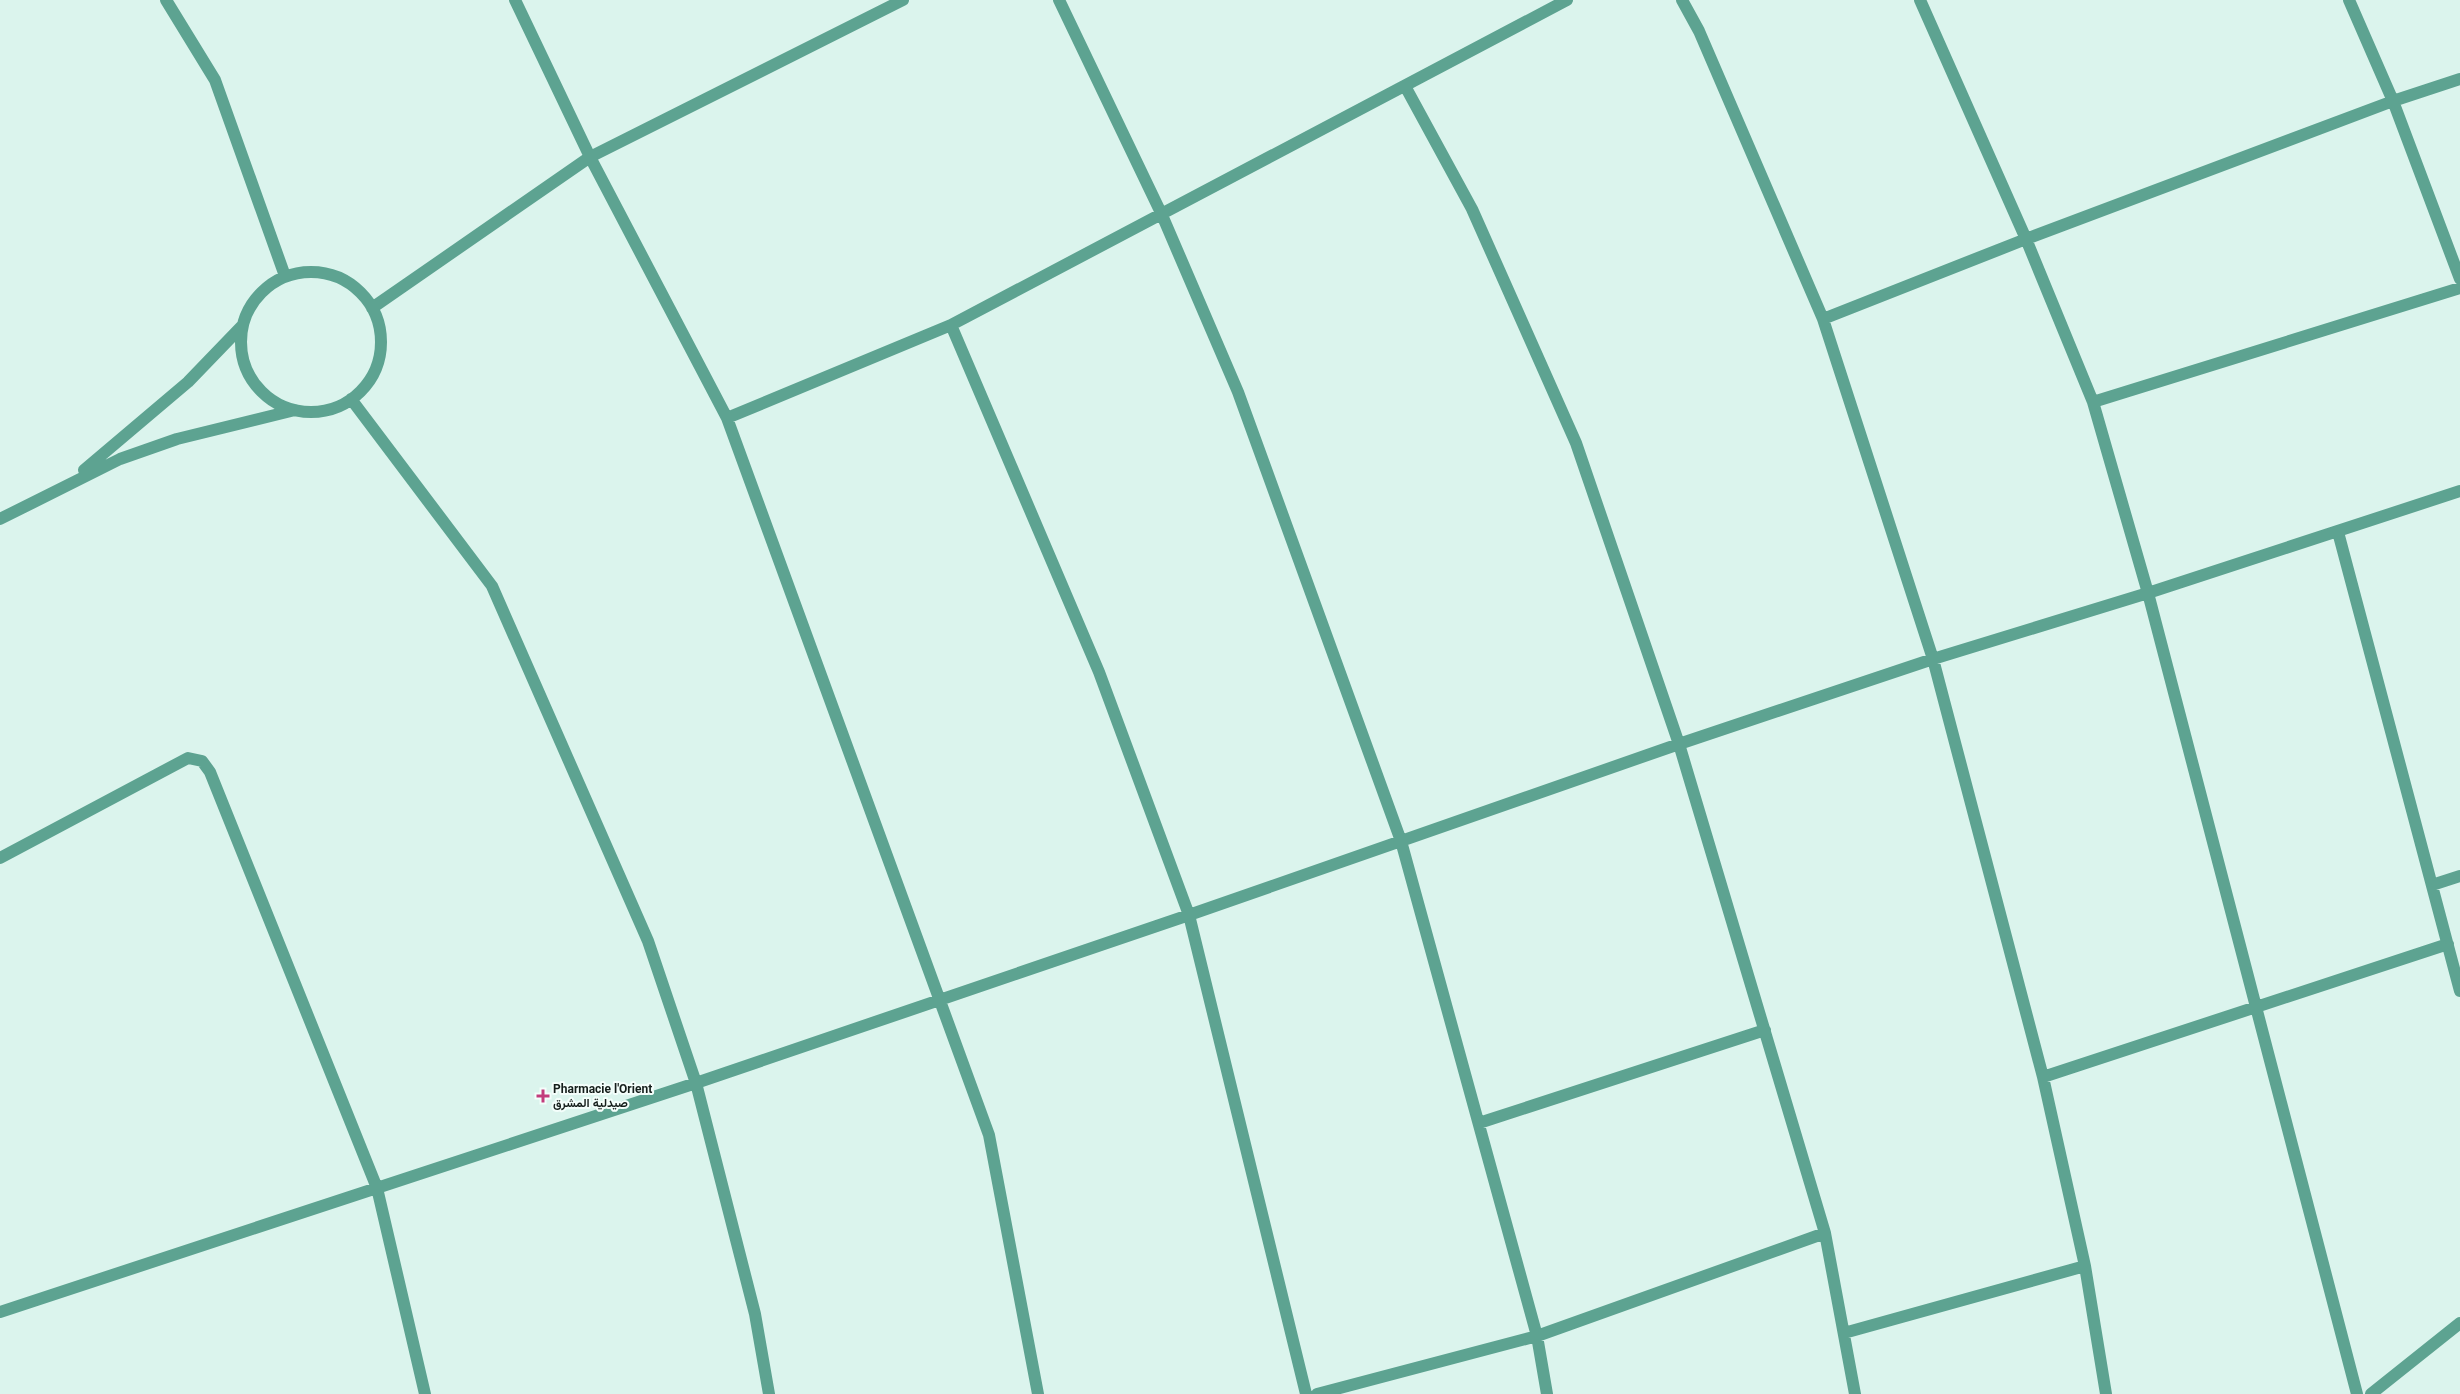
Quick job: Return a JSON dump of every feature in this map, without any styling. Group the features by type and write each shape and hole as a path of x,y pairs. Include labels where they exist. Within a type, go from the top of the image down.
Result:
{"street":[{"path":"166,0 215,80 285,276"},
{"path":"515,0 590,157 727,418 989,1135 1038,1394"},
{"path":"372,308 590,157 903,0"},
{"path":"1059,0 1162,215 1238,392 1401,841 1537,1336 1547,1394"},
{"path":"727,418 951,325 1567,0"},
{"path":"1682,0 1699,31 1823,319 1933,660 2043,1077 2085,1266 2106,1394"},
{"path":"1920,0 2026,239 2093,402 2148,592 2357,1394"},
{"path":"2349,0 2393,101 2460,279"},
{"path":"1823,319 2026,239 2393,101 2460,79"},
{"path":"1405,86 1472,209 1576,443 1679,744 1825,1233 1855,1394"},
{"path":"0,518 120,459 177,439 295,410 321,411 334,408 351,399 366,385 376,367 381,347 380,326 372,308 360,291 344,279 325,273 305,272 285,276 261,293 251,305 242,326 188,382 129,435 67,484"},
{"path":"2093,402 2460,288"},
{"path":"951,325 1099,672 1189,915 1306,1394"},
{"path":"242,326 241,353 251,379 270,399 295,410"},
{"path":"351,399 492,586 648,941 696,1083 755,1314 769,1394"},
{"path":"0,1312 696,1083 1189,915 1679,744 1933,660 2338,532 2460,491"},
{"path":"2338,532 2460,991"},
{"path":"0,858 188,758 202,761 210,772 377,1188 425,1394"},
{"path":"2432,885 2460,876"},
{"path":"2043,1077 2448,944"},
{"path":"1478,1123 1765,1030"},
{"path":"1317,1394 1537,1336 1825,1233"},
{"path":"1844,1333 2085,1266"},
{"path":"2371,1394 2460,1323"}],"place":[{"name":"Pharmacie l'Orient صيدلية المشرق","path":"543,1096"}]}
